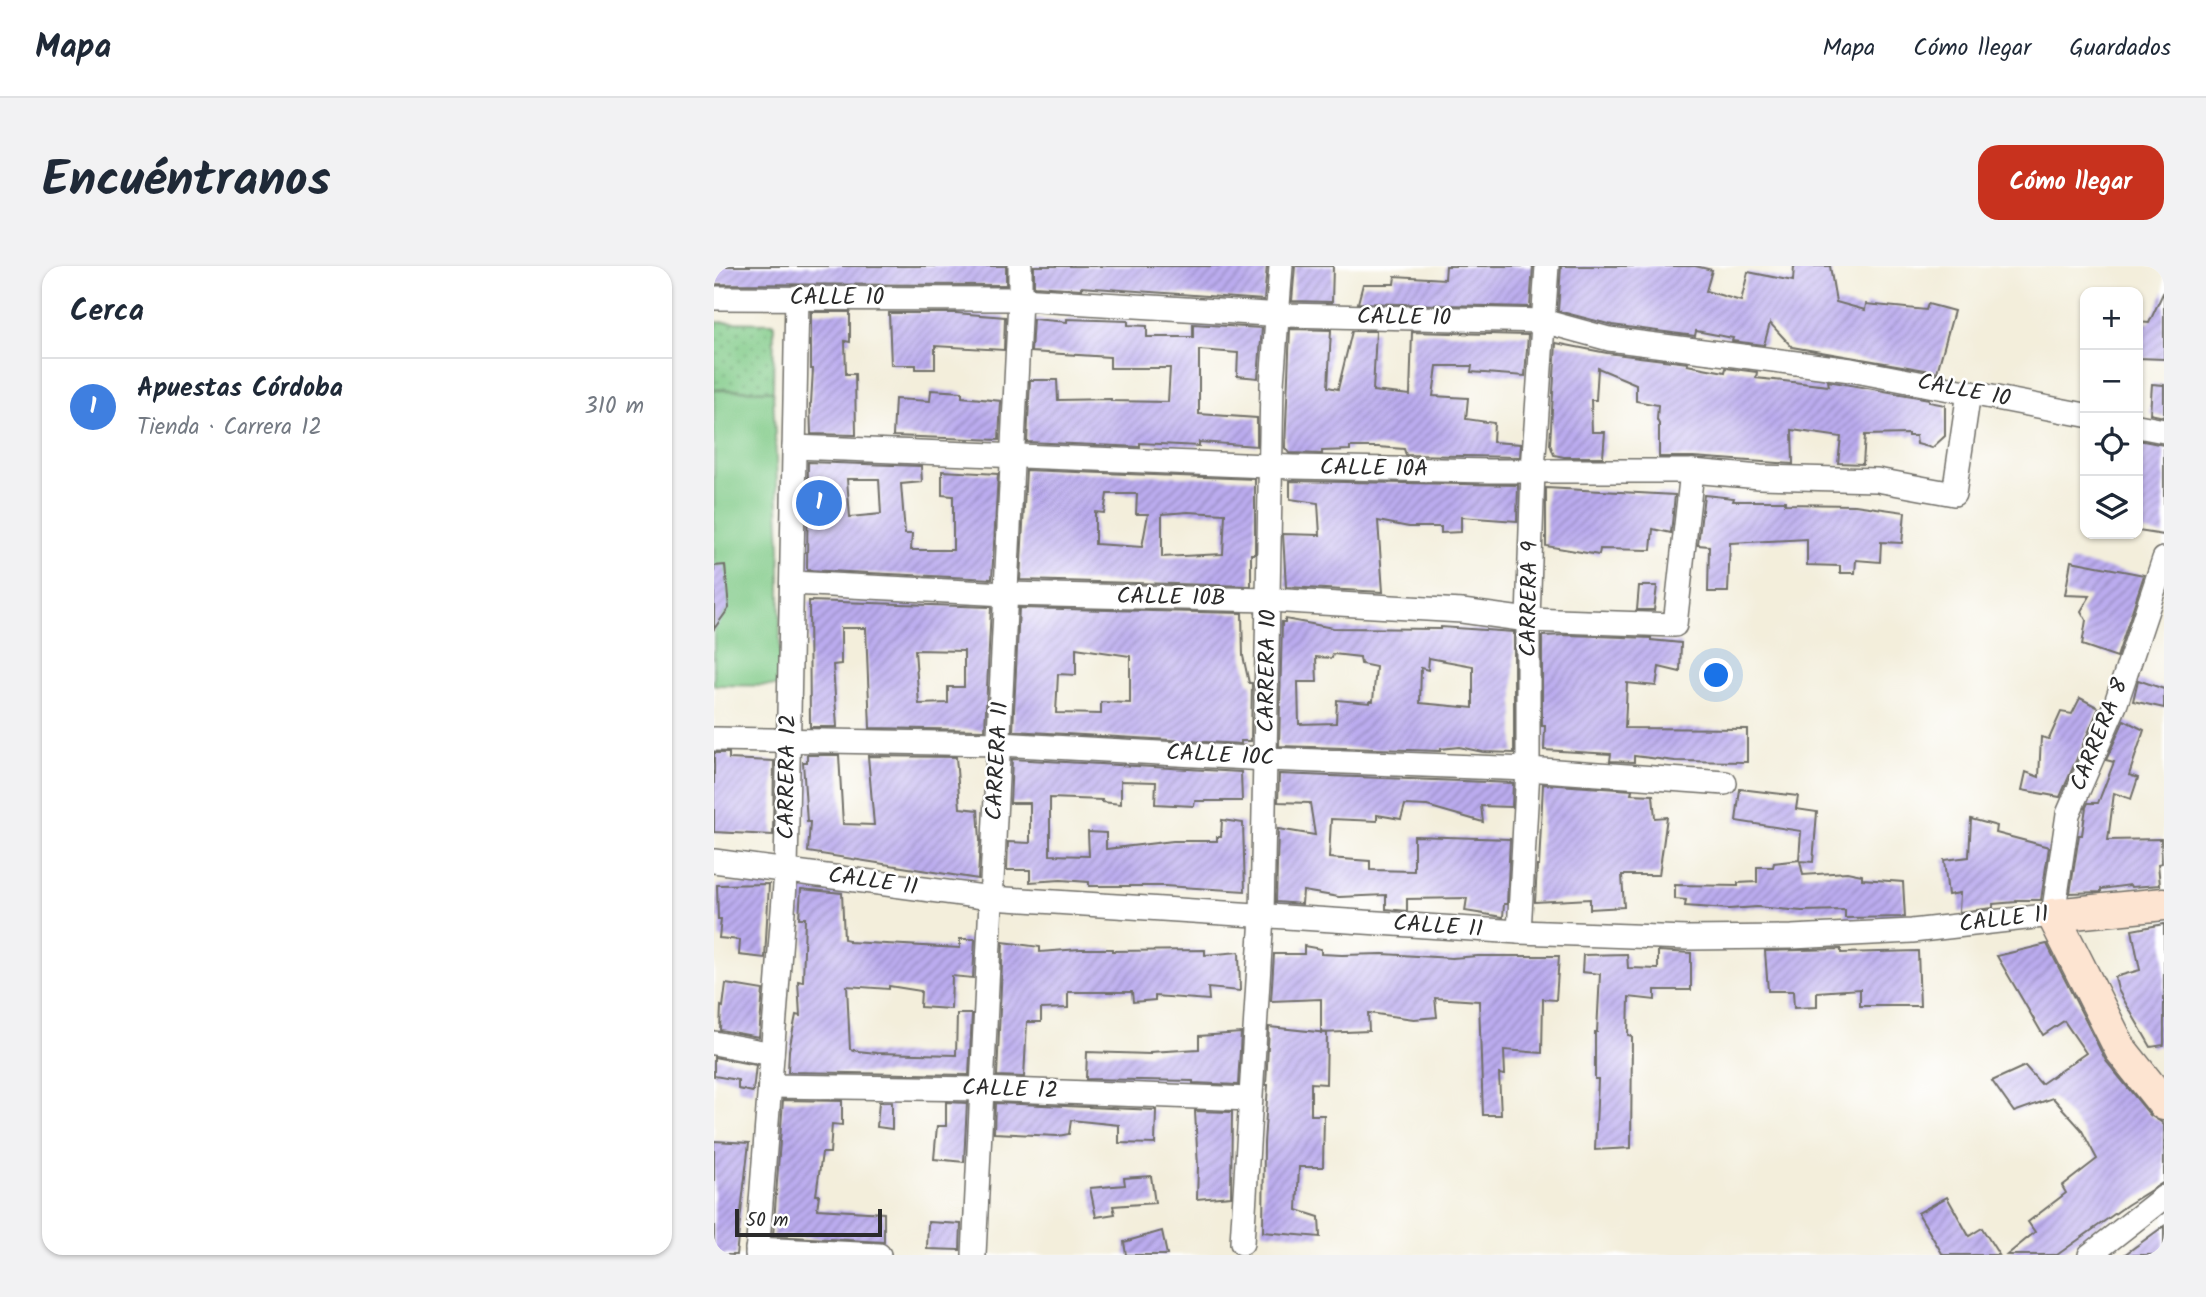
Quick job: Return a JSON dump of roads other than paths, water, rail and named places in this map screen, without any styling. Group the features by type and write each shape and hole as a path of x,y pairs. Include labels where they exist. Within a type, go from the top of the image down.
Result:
{"main road":[{"name":"CALLE 11","path":"2053,915 2164,904"},
{"path":"2053,915 2121,1050 2164,1104"}],"street":[{"name":"CARRERA 11","path":"974,1255 1020,266"},
{"name":"CARRERA 10","path":"1242,1243 1262,916 1272,384 1281,266"},
{"name":"CARRERA 9","path":"1520,933 1528,769 1528,620 1533,470 1547,266"},
{"name":"CALLE 10","path":"714,298 1020,299 1278,314 1543,321 1609,339 1851,370 2080,414"},
{"name":"CARRERA 12","path":"757,1252 786,871 797,298"},
{"name":"CALLE 10A","path":"794,447 1271,466 1490,471 1692,471 1760,477 1878,480 1954,494 1969,392"},
{"path":"2143,427 2164,431"},
{"name":"CALLE 10B","path":"792,583 1006,594 1269,600 1462,611 1528,620 1675,625 1692,471"},
{"name":"CARRERA 8","path":"2053,915 2068,814 2116,703 2164,559"},
{"name":"CALLE 10C","path":"714,739 999,744 1266,759 1528,769 1725,783"},
{"name":"CALLE 11","path":"714,861 992,898 1520,933 1687,938 1792,937 1912,931 2053,915"},
{"path":"714,1043 772,1054"},
{"name":"CALLE 12","path":"770,1086 982,1089 1250,1099"},
{"path":"2090,1255 2164,1198"},
{"path":"757,1252 879,1255"}],"place":[{"name":"Apuestas Córdoba","path":"819,503"}]}
